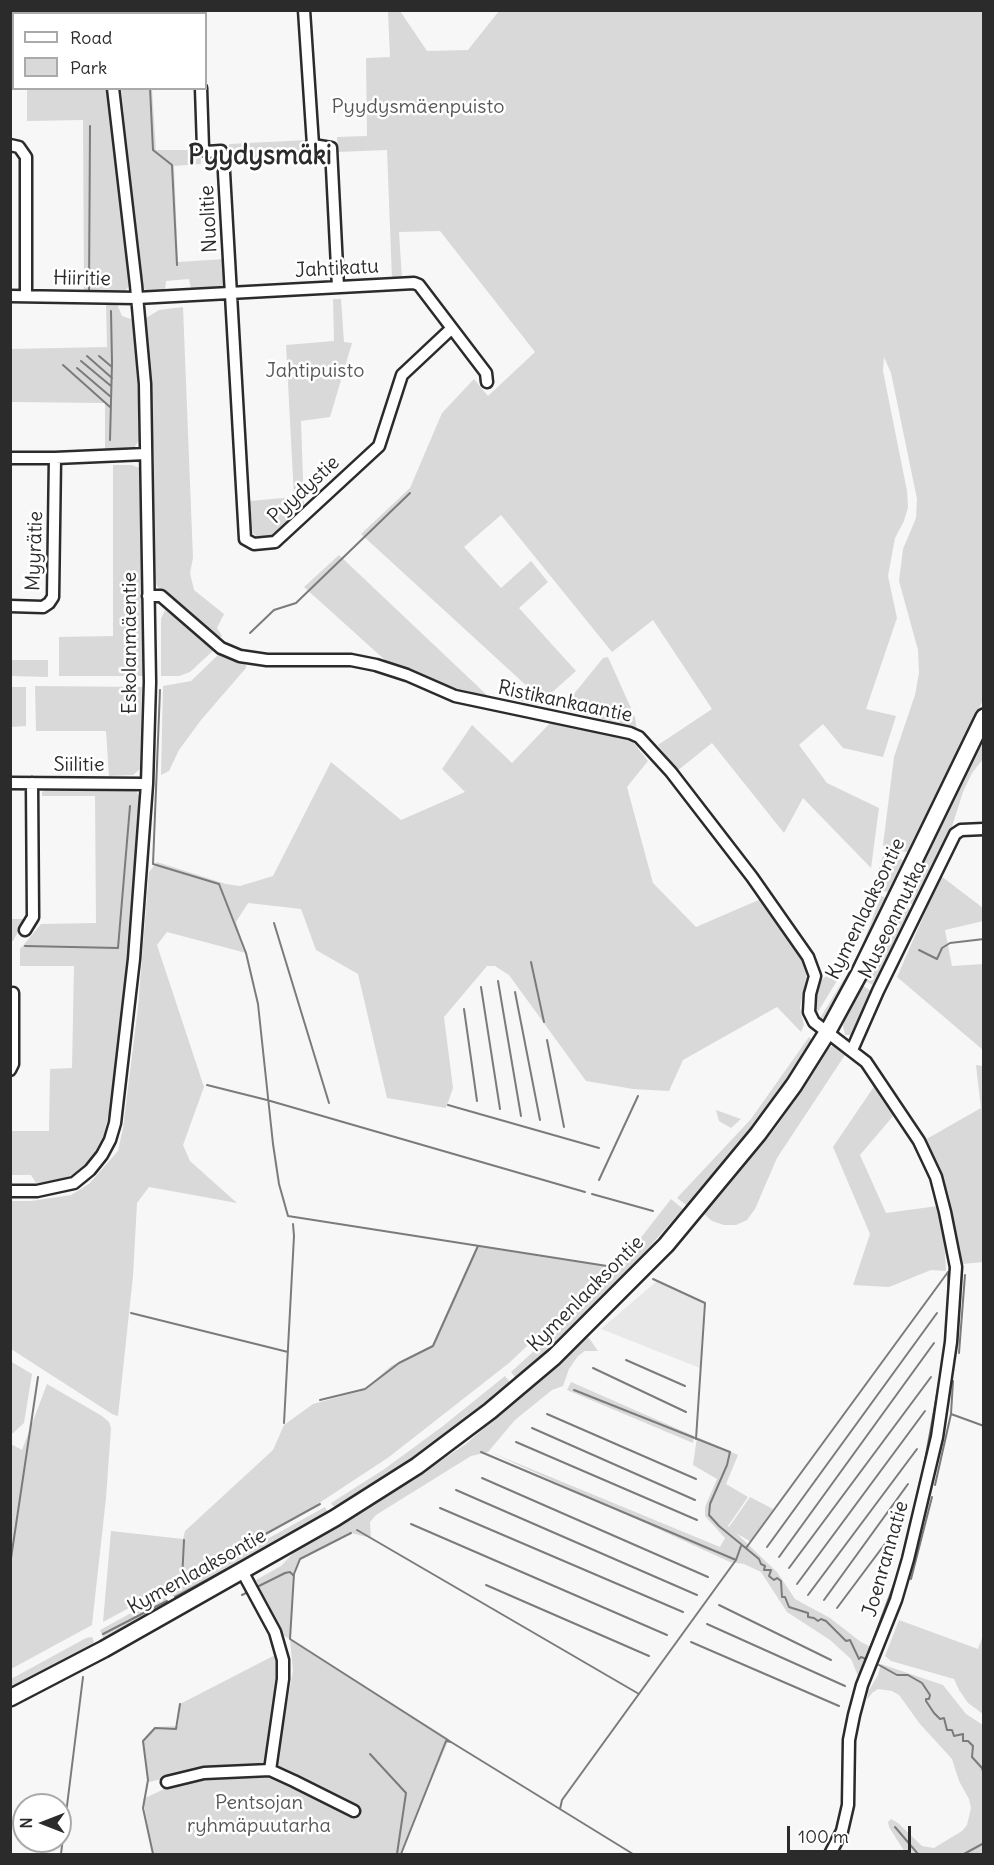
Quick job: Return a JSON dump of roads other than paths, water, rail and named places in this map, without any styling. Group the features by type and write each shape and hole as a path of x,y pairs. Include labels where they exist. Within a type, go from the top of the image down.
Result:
{"main road":[{"name":"Kymenlaaksontie","path":"10,1698 104,1649 242,1571 373,1496 417,1466 490,1412 554,1357 666,1245 712,1191 794,1085 828,1031 859,974 984,717"}],"street":[{"path":"135,12 166,10"},
{"path":"304,10 313,146 331,148 338,287"},
{"name":"Eskolanmäentie","path":"10,1191 37,1191 74,1183 90,1170 102,1155 115,1123 134,959 147,784 150,682 145,384 113,90"},
{"name":"Nuolitie","path":"201,90 203,148 207,152 221,151 223,155 231,292"},
{"name":"Hiiritie","path":"10,146 19,147 24,151 26,157 26,296"},
{"name":"Jahtikatu","path":"137,298 414,283 419,285 486,373 487,382"},
{"name":"Pyydystie","path":"231,292 245,539 254,544 275,542 379,446 402,375 451,329"},
{"name":"Hiiritie","path":"10,296 137,298"},
{"path":"10,458 146,454"},
{"name":"Myyrätie","path":"10,606 44,607 53,597 55,458"},
{"name":"Ristikankaantie","path":"148,596 160,596 221,648 240,656 267,660 342,659 376,665 407,675 455,696 630,733 639,737 671,772 752,877 808,957 815,976 810,994 809,1012 814,1022 828,1031"},
{"name":"Siilitie","path":"10,783 147,784"},
{"path":"26,930 33,917 32,783"},
{"name":"Museonmutka","path":"852,1050 878,991 955,834 961,830 984,829"},
{"path":"10,1070 13,1064 13,993"},
{"name":"Joenrannatie","path":"828,1031 866,1062 919,1141 936,1177 956,1268 954,1318 937,1437 899,1590 862,1685 854,1715 849,1740 848,1805 842,1831 830,1854"},
{"path":"242,1571 275,1632 283,1660 284,1679 270,1770"},
{"path":"167,1782 204,1773 270,1770 354,1811"}],"waterway":[{"path":"150,90 153,150 172,165 177,265"},
{"path":"89,292 90,126"},
{"path":"110,440 111,311"},
{"path":"87,356 112,378"},
{"path":"99,356 112,367"},
{"path":"81,361 111,386"},
{"path":"63,365 110,407"},
{"path":"77,368 111,397"},
{"path":"250,633 274,610 296,603 410,493"},
{"path":"160,690 153,864 219,884 246,953 258,1004 279,1184 288,1216 607,1266"},
{"path":"25,946 118,948 130,806"},
{"path":"274,923 329,1103"},
{"path":"919,950 937,959 942,948 950,943 984,939"},
{"path":"531,962 544,1022"},
{"path":"498,981 521,1116"},
{"path":"481,987 500,1109"},
{"path":"515,992 540,1120"},
{"path":"464,1009 477,1101"},
{"path":"547,1040 564,1127"},
{"path":"207,1085 267,1100 585,1192"},
{"path":"599,1180 638,1096"},
{"path":"448,1105 599,1148"},
{"path":"592,1194 653,1211"},
{"path":"284,1423 293,1224"},
{"path":"320,1400 365,1389 399,1363 433,1346 478,1246"},
{"path":"948,1272 949,1302"},
{"path":"746,1548 948,1272"},
{"path":"959,1353 965,1275"},
{"path":"653,1279 705,1303 696,1439"},
{"path":"131,1313 288,1352"},
{"path":"767,1547 937,1313"},
{"path":"779,1557 934,1343"},
{"path":"626,1360 685,1386"},
{"path":"922,1477 943,1361"},
{"path":"593,1368 686,1412"},
{"path":"10,1565 38,1377"},
{"path":"789,1568 931,1377"},
{"path":"935,1485 951,1414 953,1381"},
{"path":"574,1390 730,1452 727,1465 710,1504 709,1515 759,1559 765,1566 764,1570 771,1570 769,1576 781,1581 782,1597 785,1597 789,1607 808,1613 808,1617 818,1621 821,1619 826,1621 846,1641 850,1640 859,1659 861,1657 866,1659 897,1576 909,1532"},
{"path":"797,1584 925,1411"},
{"path":"547,1414 696,1479"},
{"path":"951,1414 984,1426"},
{"path":"532,1428 695,1500"},
{"path":"516,1442 697,1520"},
{"path":"808,1595 917,1449"},
{"path":"481,1452 736,1560"},
{"path":"482,1478 708,1577"},
{"path":"824,1600 908,1484"},
{"path":"456,1490 697,1595"},
{"path":"911,1579 932,1497"},
{"path":"184,1540 182,1580 320,1504"},
{"path":"440,1508 683,1612"},
{"path":"837,1608 902,1521"},
{"path":"411,1524 667,1635"},
{"path":"357,1530 639,1694"},
{"path":"175,1597 296,1532"},
{"path":"351,1533 300,1559 294,1574 290,1639 451,1742"},
{"path":"560,1809 562,1800 736,1560 741,1546"},
{"path":"255,1588 285,1573 290,1572 294,1576"},
{"path":"486,1585 649,1656"},
{"path":"242,1595 250,1591"},
{"path":"103,1634 167,1601"},
{"path":"719,1605 831,1660"},
{"path":"707,1624 845,1686"},
{"path":"691,1642 839,1706"},
{"path":"879,1665 897,1675 908,1675 922,1683 930,1695 926,1701 940,1719 944,1718 947,1730 952,1730 954,1736 963,1734 963,1741 968,1741 973,1746 972,1757 982,1768 984,1775"},
{"path":"61,1854 83,1677"},
{"path":"153,1854 143,1808 148,1780 143,1741 155,1728 176,1729 180,1704"},
{"path":"401,1854 446,1741 633,1854"},
{"path":"370,1754 406,1793 397,1854"},
{"path":"895,1827 918,1854"},
{"path":"964,1854 984,1843"}],"district":[{"name":"Pyydysmäki","path":"260,157"}],"park label":[{"name":"Pyydysmäenpuisto","path":"418,107"},
{"name":"Jahtipuisto","path":"315,371"},
{"name":"Pentsojan ryhmäpuutarha","path":"259,1814"}]}
